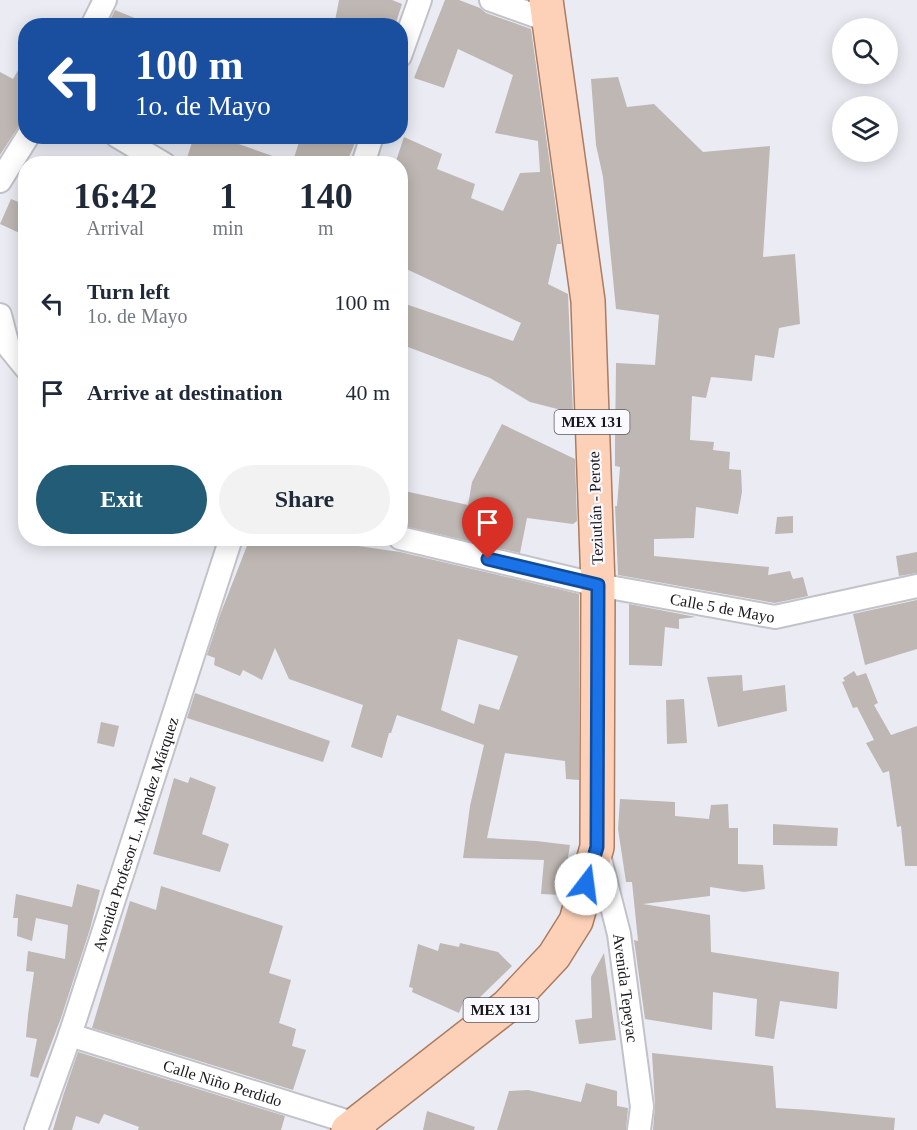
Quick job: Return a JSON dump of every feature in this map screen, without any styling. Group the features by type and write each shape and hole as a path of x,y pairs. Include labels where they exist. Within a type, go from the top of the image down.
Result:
{"main road":[{"name":"Teziutlán - Perote","path":"359,1128 507,1006 554,956 576,921 597,847 598,585 588,301 548,11"}],"street":[{"path":"96,18 105,0"},
{"path":"408,34 420,0"},
{"path":"491,0 548,11"},
{"path":"0,181 23,144"},
{"path":"130,144 151,156"},
{"path":"0,315 4,347 18,360"},
{"name":"Calle 5 de Mayo","path":"408,540 598,585 775,617 917,586"},
{"name":"Avenida Profesor L. Méndez Márquez","path":"36,1130 70,1035 228,546"},
{"name":"Avenida Tepeyac","path":"597,847 619,934 642,1107 639,1130"},
{"name":"Calle Niño Perdido","path":"70,1035 359,1128"}],"building":[{"path":"339,0 392,0 402,4 398,18 336,18"},
{"path":"445,0 459,0 480,8 486,13 531,29 561,244 557,244 548,284 568,294 573,413 530,402 490,378 408,347 408,305 513,341 521,323 408,270 408,156 398,156 402,144 408,144 408,139 442,154 437,169 475,184 471,198 503,211 520,173 540,172 538,141 495,133 513,75 458,49 444,88 414,78"},
{"path":"115,10 135,18 111,18"},
{"path":"18,71 18,128 0,155 0,72 13,79"},
{"path":"618,77 627,107 654,104 703,152 770,146 763,257 795,254 800,324 779,328 774,358 755,355 752,381 711,377 706,398 692,396 690,440 714,442 713,450 730,452 729,469 741,470 742,492 738,514 696,507 694,538 654,539 654,556 769,567 768,575 790,571 793,579 803,577 808,596 775,603 618,575 615,506 617,506 620,467 615,466 616,363 655,365 659,315 616,309 603,177 596,145 591,79"},
{"path":"191,144 239,144 273,156 188,156"},
{"path":"298,144 355,144 349,156 295,156"},
{"path":"11,199 18,202 18,232 0,224"},
{"path":"502,424 575,459 577,521 573,524 527,518 520,553 408,527 408,492 468,505 472,482"},
{"path":"793,516 793,533 775,534 777,517"},
{"path":"247,546 358,546 400,552 579,594 579,780 566,779 565,761 505,753 487,838 570,845 562,895 541,894 544,860 463,858 470,806 484,745 397,715 382,758 351,747 363,705 289,679 275,648 262,680 243,670 240,676 214,665 215,658 207,655","holes":["458,639 518,656 499,710 479,704 474,724 441,710"]},
{"path":"917,552 917,573 899,576 896,556"},
{"path":"917,600 917,649 865,665 853,614"},
{"path":"629,604 696,617 679,619 679,629 665,627 662,666 629,665"},
{"path":"854,671 857,676 866,673 878,703 874,705 891,735 917,726 917,866 905,866 901,826 897,827 889,771 883,773 866,743 874,740 857,707 853,708 842,682 845,681 843,678"},
{"path":"742,675 743,691 785,685 787,711 718,727 707,677"},
{"path":"195,693 330,741 323,762 187,718"},
{"path":"684,699 687,743 667,744 666,700"},
{"path":"101,722 119,726 114,747 97,743"},
{"path":"190,777 216,787 202,834 229,844 220,872 153,854 174,778 188,783"},
{"path":"620,799 675,802 675,816 709,819 711,805 728,804 729,828 738,828 738,864 763,865 765,889 744,892 710,887 710,896 643,904 710,915 711,952 839,972 837,1009 780,1001 774,1039 755,1036 757,999 713,992 712,1030 645,1019 634,940 638,941 632,882 626,882 618,829"},
{"path":"773,824 838,828 837,846 773,845"},
{"path":"77,884 100,890 90,929 61,1018 38,1078 30,1076 37,1039 26,1037 34,972 26,971 28,951 65,959 68,925 36,918 32,941 17,936 18,918 13,918 16,894 72,907"},
{"path":"161,886 283,926 269,973 291,980 279,1023 296,1029 292,1046 306,1050 293,1090 92,1028 130,901 156,910"},
{"path":"440,943 459,947 460,943 498,952 512,966 473,1004 465,998 459,1013 412,992 413,988 409,987 418,944 438,951"},
{"path":"604,953 616,1040 579,1044 575,1020 592,1018 591,977"},
{"path":"78,1052 285,1116 281,1130 138,1130 139,1127 104,1114 99,1124 76,1116 72,1130 53,1130"},
{"path":"652,1053 773,1066 776,1108 895,1118 894,1130 653,1130 655,1106"},
{"path":"586,1083 617,1091 617,1106 628,1108 626,1130 497,1130 509,1091 528,1090 581,1102"},
{"path":"427,1111 475,1127 474,1130 423,1130"}],"route":[{"path":"488,559 598,585 597,847 586,884"}]}
